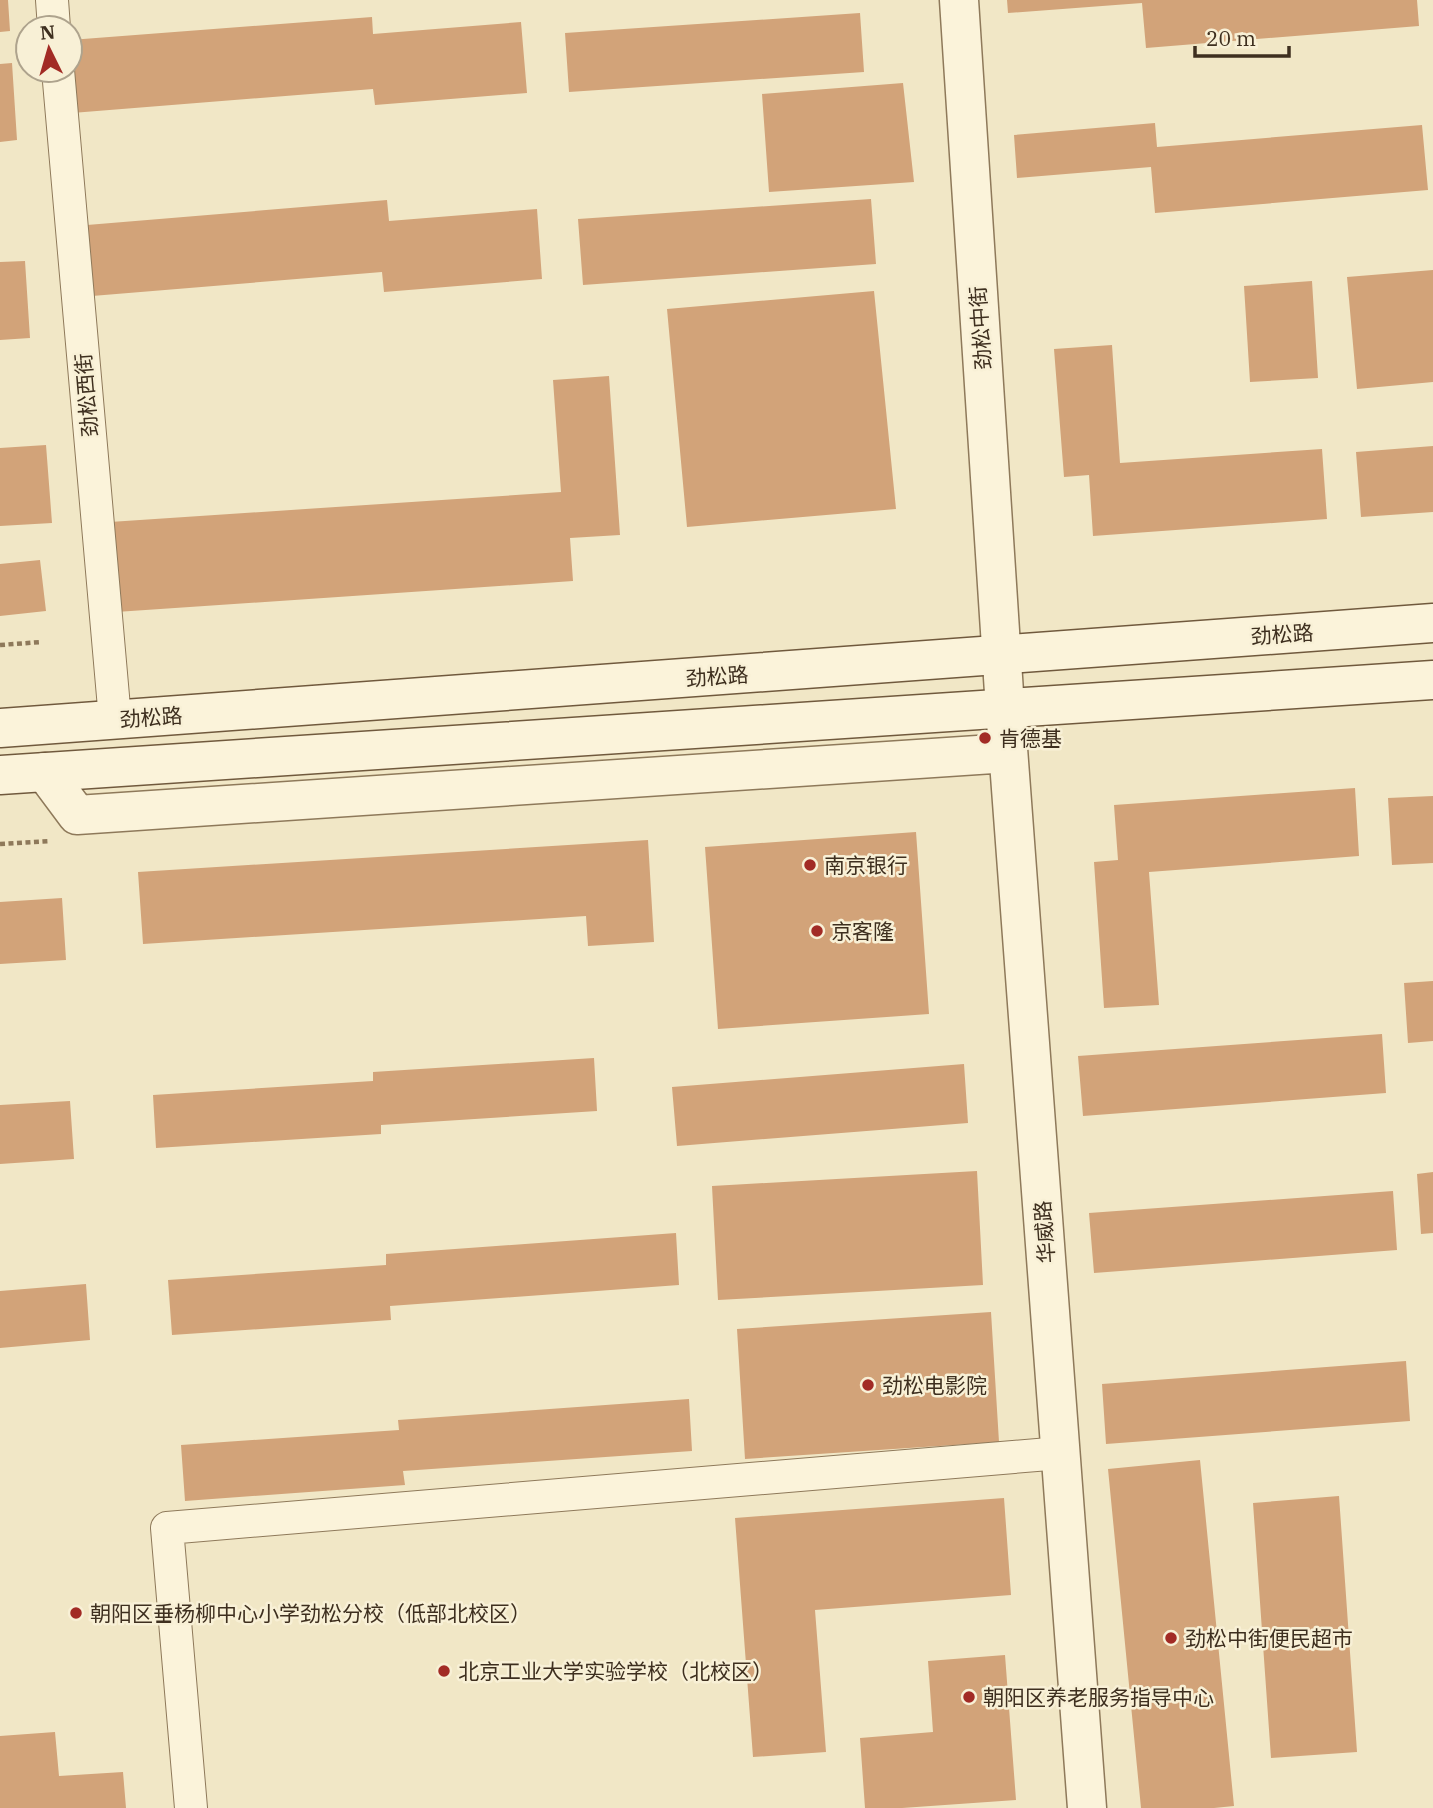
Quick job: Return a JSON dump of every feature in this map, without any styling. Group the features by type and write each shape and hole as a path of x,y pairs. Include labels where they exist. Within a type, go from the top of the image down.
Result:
{"main road":[{"name":"劲松中街","path":"959,0 1002,655"},
{"name":"劲松路","path":"0,728 1433,623"},
{"name":"华威路","path":"1002,655 1087,1808"},
{"path":"0,775 1433,680"},
{"path":"45,772 77,815 1008,753"}],"street":[{"name":"劲松西街","path":"59,84 115,719"},
{"path":"191,1808 167,1528 1061,1453"}],"path":[{"path":"0,645 41,642"},
{"path":"0,845 50,841"}],"building":[{"path":"0,0 8,0 10,31 0,32"},
{"path":"1007,0 1417,0 1419,26 1146,48 1142,3 1008,13"},
{"path":"860,13 864,72 569,92 565,33"},
{"path":"372,17 373,34 521,22 527,93 375,105 373,89 72,113 71,84 84,84 84,39"},
{"path":"12,63 17,140 0,142 0,64"},
{"path":"903,83 914,182 769,192 762,94"},
{"path":"1155,123 1157,147 1422,125 1428,190 1155,213 1151,167 1017,178 1014,135"},
{"path":"871,199 876,264 583,285 578,219"},
{"path":"387,200 389,221 537,209 542,279 384,292 382,272 92,296 87,225"},
{"path":"25,261 30,338 0,340 0,262"},
{"path":"1433,270 1433,382 1357,389 1347,277"},
{"path":"1312,281 1318,378 1250,382 1244,286"},
{"path":"874,291 896,509 687,527 667,309"},
{"path":"1112,345 1120,463 1322,449 1327,519 1093,536 1089,475 1064,477 1054,349"},
{"path":"609,376 620,535 570,538 573,581 116,612 110,522 561,492 553,380"},
{"path":"46,445 52,523 0,526 0,448"},
{"path":"1433,446 1433,512 1361,517 1356,452"},
{"path":"40,560 46,611 0,616 0,564"},
{"path":"1355,788 1359,856 1149,872 1159,1005 1104,1008 1094,862 1118,860 1114,805"},
{"path":"1433,796 1433,863 1392,865 1388,798"},
{"name":"京客隆","path":"916,832 929,1014 718,1029 705,847"},
{"path":"648,840 654,942 588,946 586,916 143,944 138,872"},
{"path":"62,898 66,960 0,964 0,902"},
{"path":"1433,981 1433,1041 1408,1043 1404,983"},
{"path":"1382,1034 1386,1093 1083,1116 1078,1056"},
{"path":"594,1058 597,1111 381,1125 381,1134 156,1148 153,1095 373,1081 373,1072"},
{"path":"964,1064 968,1123 677,1146 672,1087"},
{"path":"70,1101 74,1159 0,1164 0,1105"},
{"path":"977,1171 983,1285 718,1300 712,1186"},
{"path":"1433,1172 1433,1233 1421,1234 1417,1174"},
{"path":"1393,1191 1397,1250 1094,1273 1089,1213"},
{"path":"676,1233 679,1285 390,1306 391,1320 172,1335 168,1280 386,1265 386,1254"},
{"path":"86,1284 90,1340 0,1348 0,1291"},
{"name":"劲松电影院","path":"991,1312 999,1442 745,1459 737,1329"},
{"path":"1406,1361 1410,1421 1106,1444 1102,1384"},
{"path":"689,1399 692,1451 403,1471 405,1485 185,1501 181,1445 399,1430 398,1420"},
{"name":"劲松中街便民超市","path":"1200,1460 1234,1806 1141,1808 1108,1469"},
{"path":"1339,1496 1357,1752 1271,1758 1253,1503"},
{"path":"1004,1498 1011,1595 815,1610 826,1752 753,1757 735,1518"},
{"name":"朝阳区养老服务指导中心","path":"1005,1655 1016,1800 865,1808 860,1738 933,1732 928,1661"},
{"path":"55,1732 59,1776 123,1772 126,1808 0,1808 0,1736"}],"place":[{"name":"肯德基","path":"985,738"},
{"name":"南京银行","path":"810,865"},
{"name":"京客隆","path":"817,931"},
{"name":"劲松电影院","path":"868,1385"},
{"name":"朝阳区垂杨柳中心小学劲松分校（低部北校区）","path":"76,1613"},
{"name":"劲松中街便民超市","path":"1171,1638"},
{"name":"北京工业大学实验学校（北校区）","path":"444,1671"},
{"name":"朝阳区养老服务指导中心","path":"969,1697"}]}
